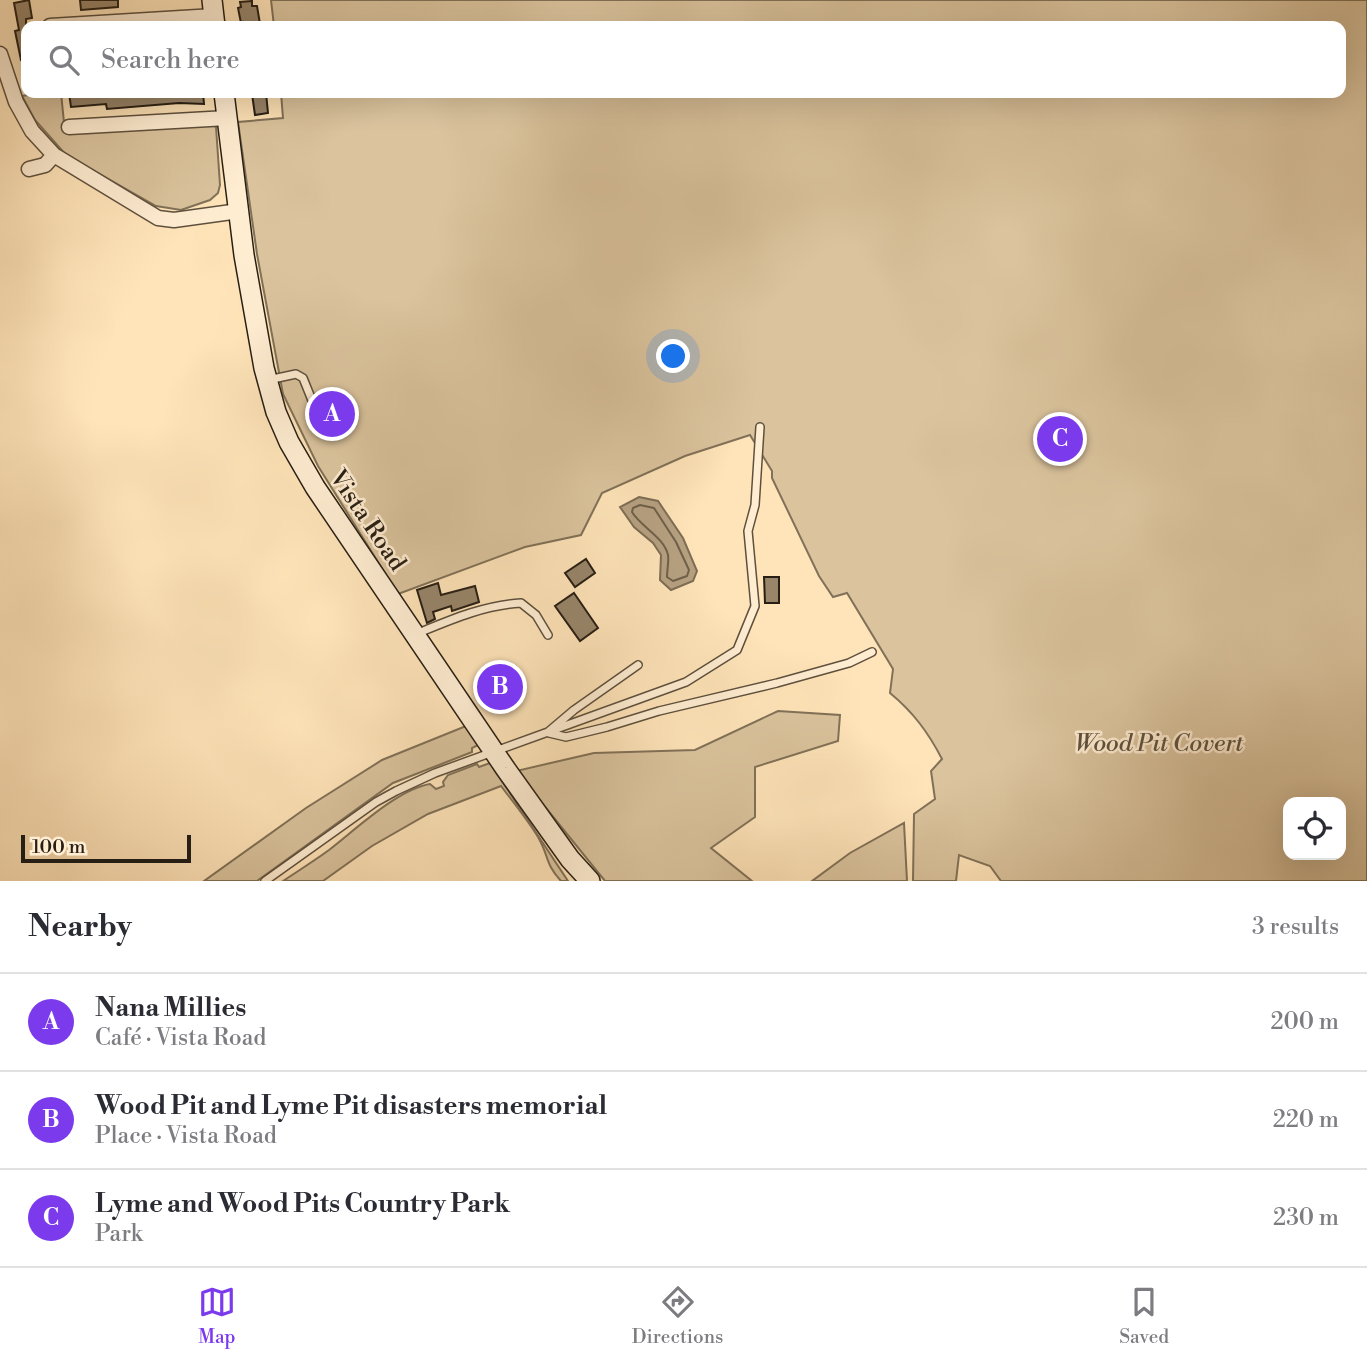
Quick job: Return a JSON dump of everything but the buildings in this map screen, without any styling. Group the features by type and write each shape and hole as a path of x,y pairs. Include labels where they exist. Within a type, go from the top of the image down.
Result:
{"main road":[{"name":"Vista Road","path":"225,98 244,255 267,380 276,412 289,442 493,751 570,859 590,881"}],"street":[{"path":"118,21 214,14"},
{"path":"0,54 16,102 32,131 54,155 158,218 174,220 239,211"},
{"path":"1,107 16,102"},
{"path":"69,127 227,118"},
{"path":"25,166 45,164 54,155"}],"lane":[{"path":"267,380 296,374 303,377 320,421"},
{"path":"265,881 396,791 493,751 686,681 737,650 755,606 748,531 755,505 760,427"},
{"path":"415,634 453,618 499,604 521,603 536,615 548,635"},
{"path":"548,733 566,737 593,731 659,711 849,663 872,652"},
{"path":"548,733 574,710 638,665"}],"green space":[{"name":"Wood Pit Covert","path":"271,0 1367,0 1367,881 1001,881 990,866 959,855 956,881 913,881 914,814 935,799 931,771 942,759 919,723 890,693 893,669 847,593 833,597 819,576 772,478 772,471 750,435 685,456 602,493 581,535 525,547 398,594 318,466 283,394 257,254 238,122 283,118 281,98 1346,98 1346,21 273,21"},
{"path":"23,98 62,98 65,132 210,124 216,127 220,185 218,193 210,200 181,210 156,206 66,155 35,120"},
{"path":"778,711 840,715 838,741 755,767 755,817 711,848 752,881 605,881 516,771 594,753 695,750"},
{"path":"466,726 478,745 472,748 472,752 393,783 257,881 204,881 306,808 382,760"},
{"path":"490,763 568,881 561,881 556,875 538,837 501,786 428,814 372,846 323,881 283,881 404,794 430,784 436,789 444,786 443,782 448,775 477,764 479,767"},
{"path":"904,823 907,881 812,881 850,853"}],"water":[{"path":"639,497 658,501 683,538 697,571 693,581 671,590 660,580 661,555 653,543 634,527 620,507"}],"place":[{"name":"Nana Millies","path":"332,414"},
{"name":"Lyme and Wood Pits Country Park","path":"1060,439"},
{"name":"Wood Pit and Lyme Pit disasters memorial","path":"500,687"}]}
